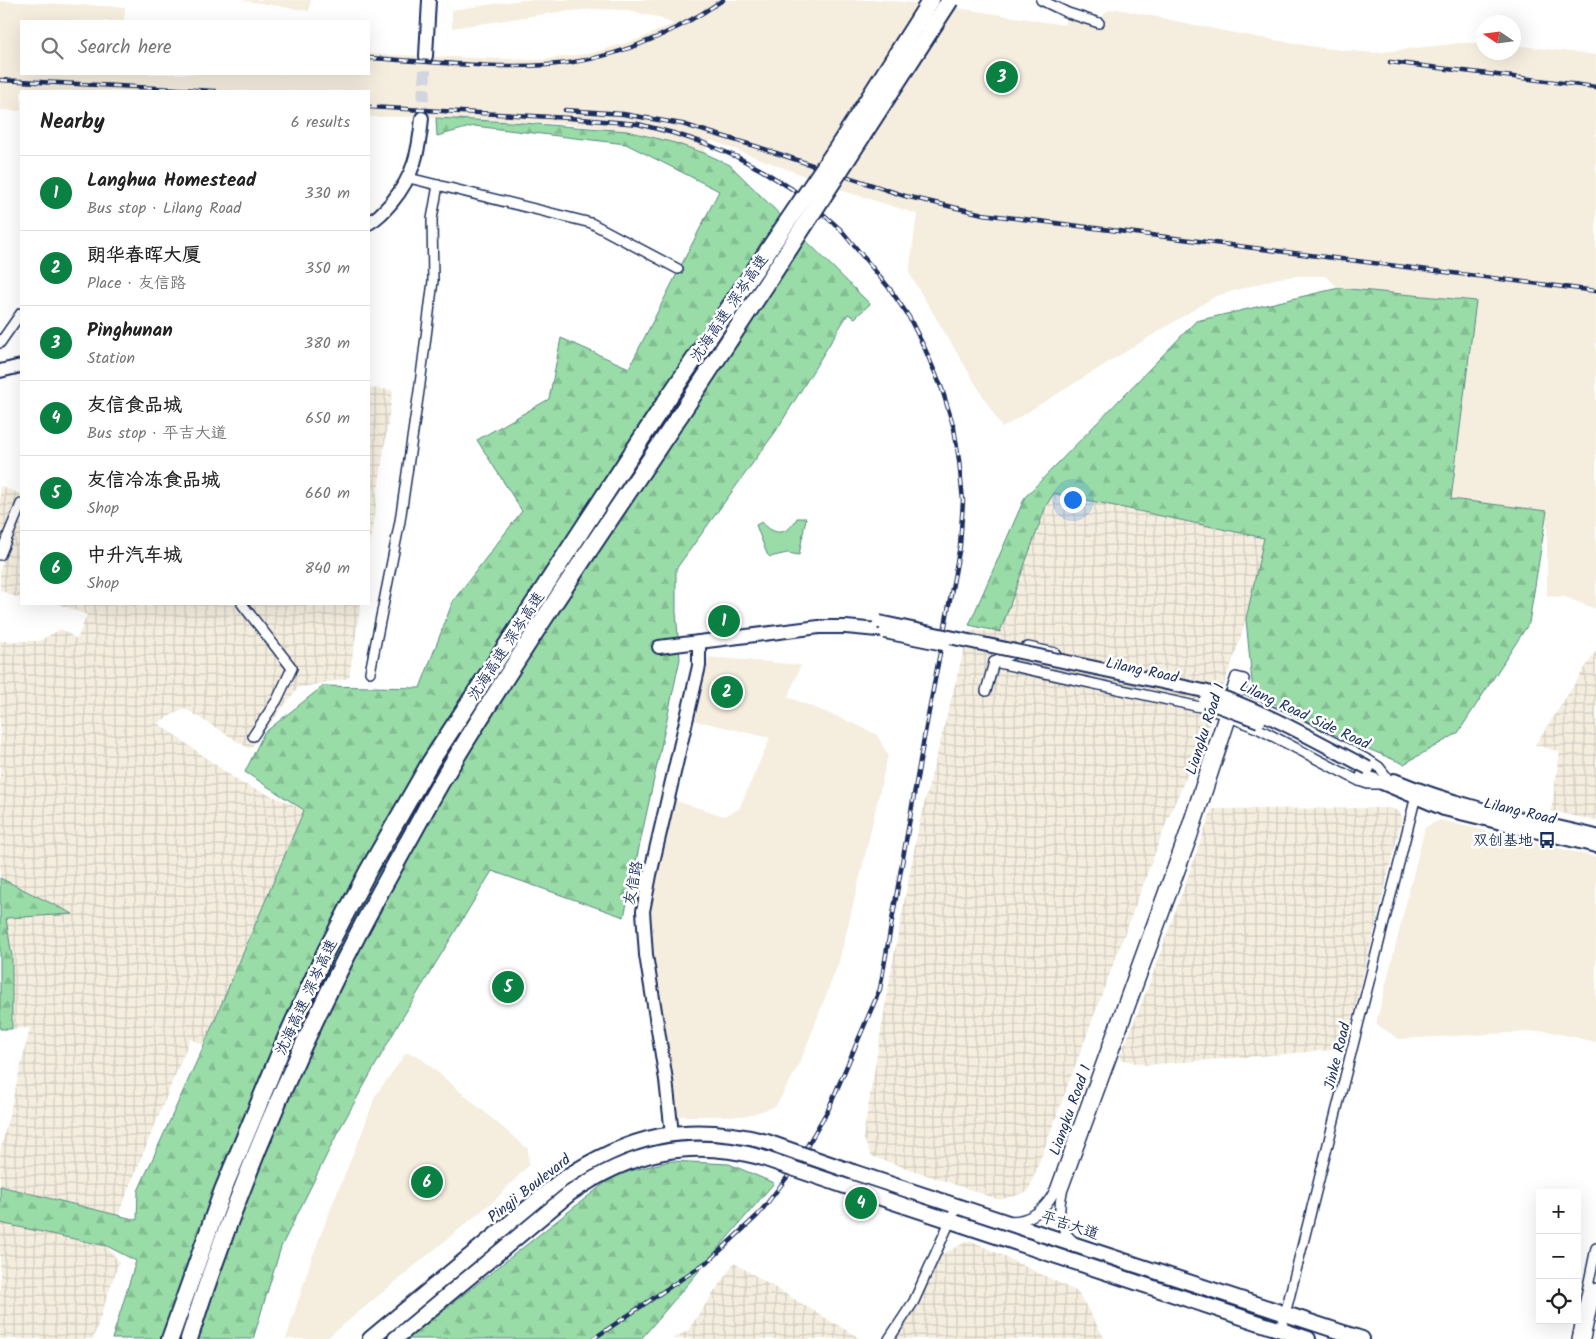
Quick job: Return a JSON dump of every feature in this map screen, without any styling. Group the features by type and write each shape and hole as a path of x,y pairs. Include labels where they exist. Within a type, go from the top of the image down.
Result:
{"highway":[{"name":"沈海高速 深岑高速","path":"170,1339 223,1190 284,1043 326,951 368,871 431,761 664,404 838,147 931,0"},
{"name":"沈海高速 深岑高速","path":"189,1339 239,1196 302,1045 332,982 381,890 451,766 538,629 767,283 950,0"},
{"path":"199,1339 239,1196"}],"main road":[{"name":"Pingji Boulevard","path":"370,1339 560,1181 583,1165 636,1142 669,1134 712,1132 739,1135 767,1142"},
{"name":"平吉大道","path":"767,1142 1362,1339"},
{"name":"Pingji Boulevard","path":"395,1339 570,1194 599,1175 642,1157 663,1151 711,1148 736,1151 760,1157 952,1220"},
{"path":"952,1220 1308,1339"}],"street":[{"path":"426,56 429,0"},
{"path":"1041,0 1068,13 1099,23"},
{"path":"370,222 379,217 404,188 409,178 418,152 422,118"},
{"path":"409,178 590,223 678,269"},
{"path":"370,672 400,521 418,394 433,281 432,219 438,185"},
{"path":"0,343 20,314"},
{"path":"0,371 20,366"},
{"path":"0,555 20,506"},
{"path":"243,605 292,668 277,700 253,736"},
{"name":"Lilang Road","path":"878,626 819,628 695,642 660,643 766,624 818,620 878,626 1224,706 1263,722 1366,772 1417,793 1596,836"},
{"name":"友信路","path":"669,1134 666,1080 646,955 643,911 699,666 695,642"},
{"name":"Lilang Road Side Road","path":"994,662 1028,647 1206,687 1234,696 1292,720 1370,761 1379,767 1384,780"},
{"path":"986,690 994,662 1200,707 1259,729 1359,781 1368,784 1384,780"},
{"name":"Liangku Road 1","path":"1005,1221 1026,1219 1036,1214 1051,1199 1055,1190 1234,696"},
{"name":"Liangku Road 1","path":"1077,1244 1070,1239 1061,1224 1059,1213 1062,1192 1192,838 1227,716"},
{"name":"Lilang Road","path":"1417,793 1444,809 1596,846"},
{"name":"Jinke Road","path":"1281,1330 1417,793"},
{"path":"889,1339 914,1302 957,1206"},
{"path":"1576,1339 1596,1248"},
{"path":"1585,1339 1596,1288"}],"shaded area":[{"path":"240,0 311,0 309,11"},
{"path":"522,0 886,0 965,9 1065,25 1068,13 1099,23 1109,10 1118,9 1239,34 1322,48 1374,53 1460,43 1476,43 1476,60 1521,60 1521,46 1596,55 1596,609 1565,597 1547,596 1547,511 1451,499 1476,301 1339,288 1325,276 1279,278 1216,296 1002,428 909,273 917,214 847,192 710,140 704,153 675,143 627,131 565,124 370,117 370,90 20,90 20,111 0,110 0,1 125,7 124,20 20,20 20,75 370,75 370,54 540,60 592,53 639,39 673,24 657,17 625,10 595,9 559,12 452,28 452,10"},
{"path":"370,388 393,390 370,543"},
{"path":"0,486 20,494 20,496 0,545"},
{"path":"1054,493 1264,538 1246,619 1236,652 1211,720 1167,821 1028,1192 1000,1200 871,1156 863,1137 892,966 919,824 969,630 1000,632 1046,506"},
{"path":"20,518 20,599 0,590 0,569"},
{"path":"61,605 361,605 349,678 298,688 250,749 184,708 158,723 241,783 304,809 204,1045 190,1039 118,1215 0,1186 0,1152 30,1028 12,1029 12,957 6,918 72,914 0,878 0,641 39,641 61,629 77,639 87,615"},
{"path":"1596,651 1596,821 1551,811 1560,752 1535,745"},
{"path":"709,657 801,665 788,697 877,735 888,755 839,962 800,1063 776,1106 747,1116 675,1116 642,910 670,799 724,816 739,809 770,738 693,720"},
{"path":"1390,808 1399,811 1402,818 1345,1049 1146,1065 1119,1059 1148,987 1212,809"},
{"path":"1440,820 1596,857 1596,1042 1547,1031 1399,1039 1376,1024 1425,827"},
{"path":"406,1053 417,1055 528,1149 529,1165 496,1199 326,1339 286,1339 310,1263 375,1096"},
{"path":"0,1223 107,1246 119,1262 93,1339 0,1339"},
{"path":"970,1240 1078,1292 1105,1339 895,1339 941,1255"},
{"path":"734,1263 861,1339 673,1339 688,1330"}],"green space":[{"path":"436,118 627,131 675,143 704,153 730,165 870,304 855,318 848,314 776,431 676,569 676,612 680,659 624,917 492,871 398,1025 339,1130 281,1247 253,1339 112,1339 136,1261 107,1246 0,1223 0,1186 137,1220 138,1191 204,1045 304,810 245,772 264,733 323,686 420,688 453,601 522,511 477,440 549,399 561,338 629,368 719,191 626,144 474,126 437,136"},
{"path":"1339,288 1476,301 1451,499 1547,511 1529,623 1458,733 1404,764 1335,735 1253,693 1246,619 1264,538 1054,493 1046,506 1000,632 969,625 1025,497 1196,321"},
{"path":"797,518 806,518 799,555 787,553 770,557 767,554 756,525 762,522 772,530 781,532 790,528"},
{"path":"0,878 73,914 6,918 12,957 12,1029 0,1029"},
{"path":"670,1161 729,1164 774,1183 641,1339 407,1339 615,1175"}],"tunnel":[{"path":"422,118 426,56"}],"railway":[{"path":"370,58 503,66 571,63 617,52 661,35 682,25 723,0"},
{"path":"1390,62 1596,87"},
{"path":"0,80 195,90"},
{"path":"370,107 569,118 638,124 704,143 737,157 763,171 792,189 841,230 890,289 909,317 925,349 942,389 954,428 963,501 960,546 880,989 828,1110 795,1167 758,1215 711,1259 593,1339"},
{"path":"565,110 623,114 682,124 905,196 983,214 1596,291"}],"place":[{"name":"Pinghunan","path":"1002,77"},
{"name":"Langhua Homestead","path":"724,621"},
{"name":"朗华春晖大厦","path":"727,692"},
{"name":"双创基地","path":"1547,840"},
{"name":"友信冷冻食品城","path":"508,987"},
{"name":"中升汽车城","path":"427,1182"},
{"name":"友信食品城","path":"861,1203"}]}
